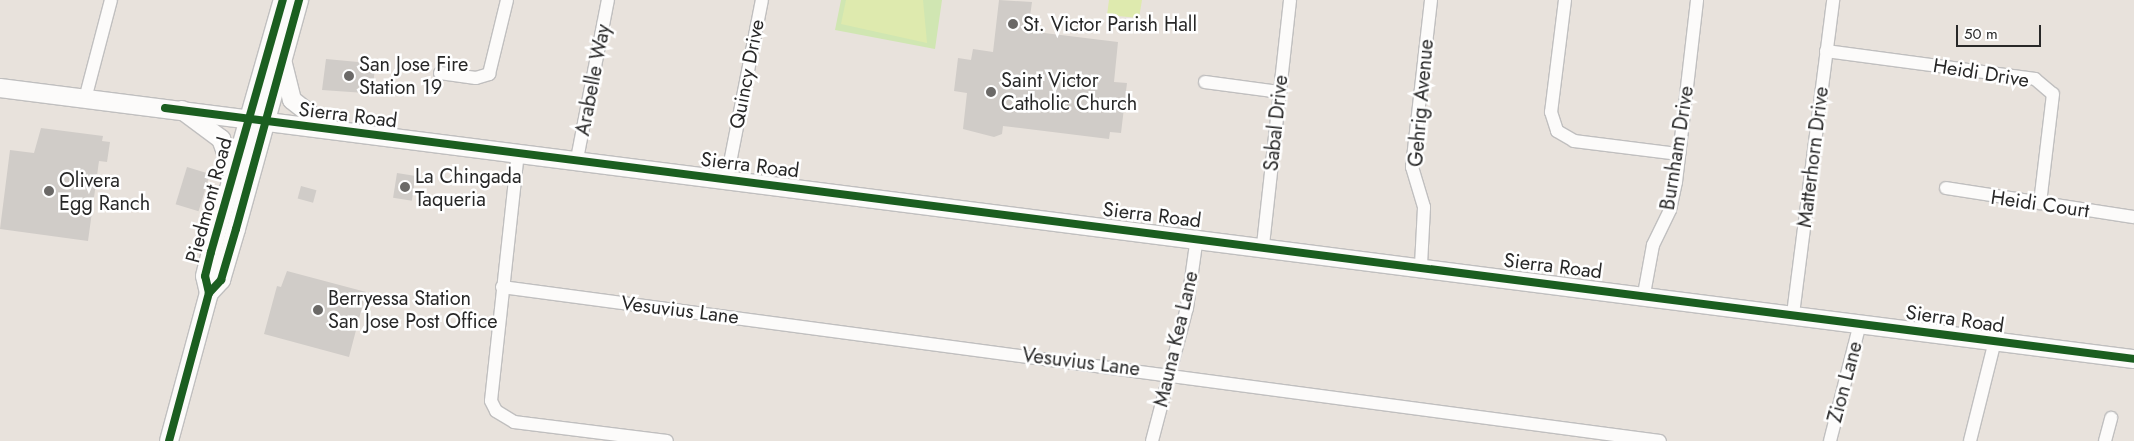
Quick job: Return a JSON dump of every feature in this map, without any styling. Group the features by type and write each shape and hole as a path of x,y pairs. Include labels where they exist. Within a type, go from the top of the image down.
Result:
{"street":[{"path":"85,99 111,0"},
{"name":"Piedmont Road","path":"209,293 205,276 283,0"},
{"name":"Piedmont Road","path":"169,441 209,293 221,280 299,0"},
{"path":"440,73 486,76 493,67 507,0"},
{"name":"Arabelle Way","path":"577,159 608,0"},
{"name":"Quincy Drive","path":"727,178 762,0"},
{"name":"Sabal Drive","path":"1263,245 1290,0"},
{"name":"Gehrig Avenue","path":"1421,265 1424,207 1412,167 1432,0"},
{"path":"1565,0 1551,112 1557,131 1574,141 1679,154"},
{"name":"Burnham Drive","path":"1644,294 1653,245 1670,210 1679,154 1698,0"},
{"name":"Matterhorn Drive","path":"1793,314 1833,0"},
{"name":"Heidi Drive","path":"1826,51 2035,79 2053,94 2040,203"},
{"path":"282,56 292,100 330,129"},
{"path":"1205,82 1280,92"},
{"name":"Sierra Road","path":"0,88 1421,265 2134,359"},
{"path":"182,110 221,139 233,173"},
{"path":"518,152 489,391 496,411 514,422 667,441"},
{"name":"Heidi Court","path":"1946,188 2134,217"},
{"name":"Mauna Kea Lane","path":"1152,441 1187,308 1197,237"},
{"name":"Vesuvius Lane","path":"502,287 1169,374 1660,441"},
{"name":"Zion Lane","path":"1830,441 1860,323"},
{"path":"1970,441 1995,341"},
{"path":"2106,441 2111,418"}],"green space":[{"path":"841,0 942,0 935,49 835,30"},
{"path":"846,0 923,0 927,43 841,24"},
{"path":"1109,0 1142,0 1139,18 1107,15"}],"building":[{"path":"999,0 1032,2 1028,31 1118,42 1114,82 1127,83 1121,133 1110,132 1109,139 1003,126 1002,134 994,137 963,129 967,93 954,91 958,58 971,60 973,49 993,52"},
{"name":"San Jose Fire Station 19","path":"326,59 369,63 368,67 375,68 373,85 366,84 365,93 322,90"},
{"name":"Olivera Egg Ranch","path":"41,128 103,136 102,141 110,142 107,162 99,161 88,241 0,229 10,150 34,153"},
{"path":"187,167 210,174 199,211 176,204"},
{"name":"La Chingada Taqueria","path":"397,173 416,176 412,201 393,198"},
{"path":"301,186 316,190 313,203 298,199"},
{"name":"Berryessa Station San Jose Post Office","path":"287,271 366,292 349,357 264,334 277,286 281,287"}],"cycle path":[{"path":"209,293 205,276 211,252 283,0"},
{"path":"169,441 209,293 221,280 299,0"},
{"path":"165,108 2134,359"}],"place":[{"name":"St. Victor Parish Hall","path":"1013,24"},
{"name":"San Jose Fire Station 19","path":"349,76"},
{"name":"Saint Victor Catholic Church","path":"991,92"},
{"name":"La Chingada Taqueria","path":"405,187"},
{"name":"Olivera Egg Ranch","path":"49,191"},
{"name":"Berryessa Station San Jose Post Office","path":"318,310"}]}
